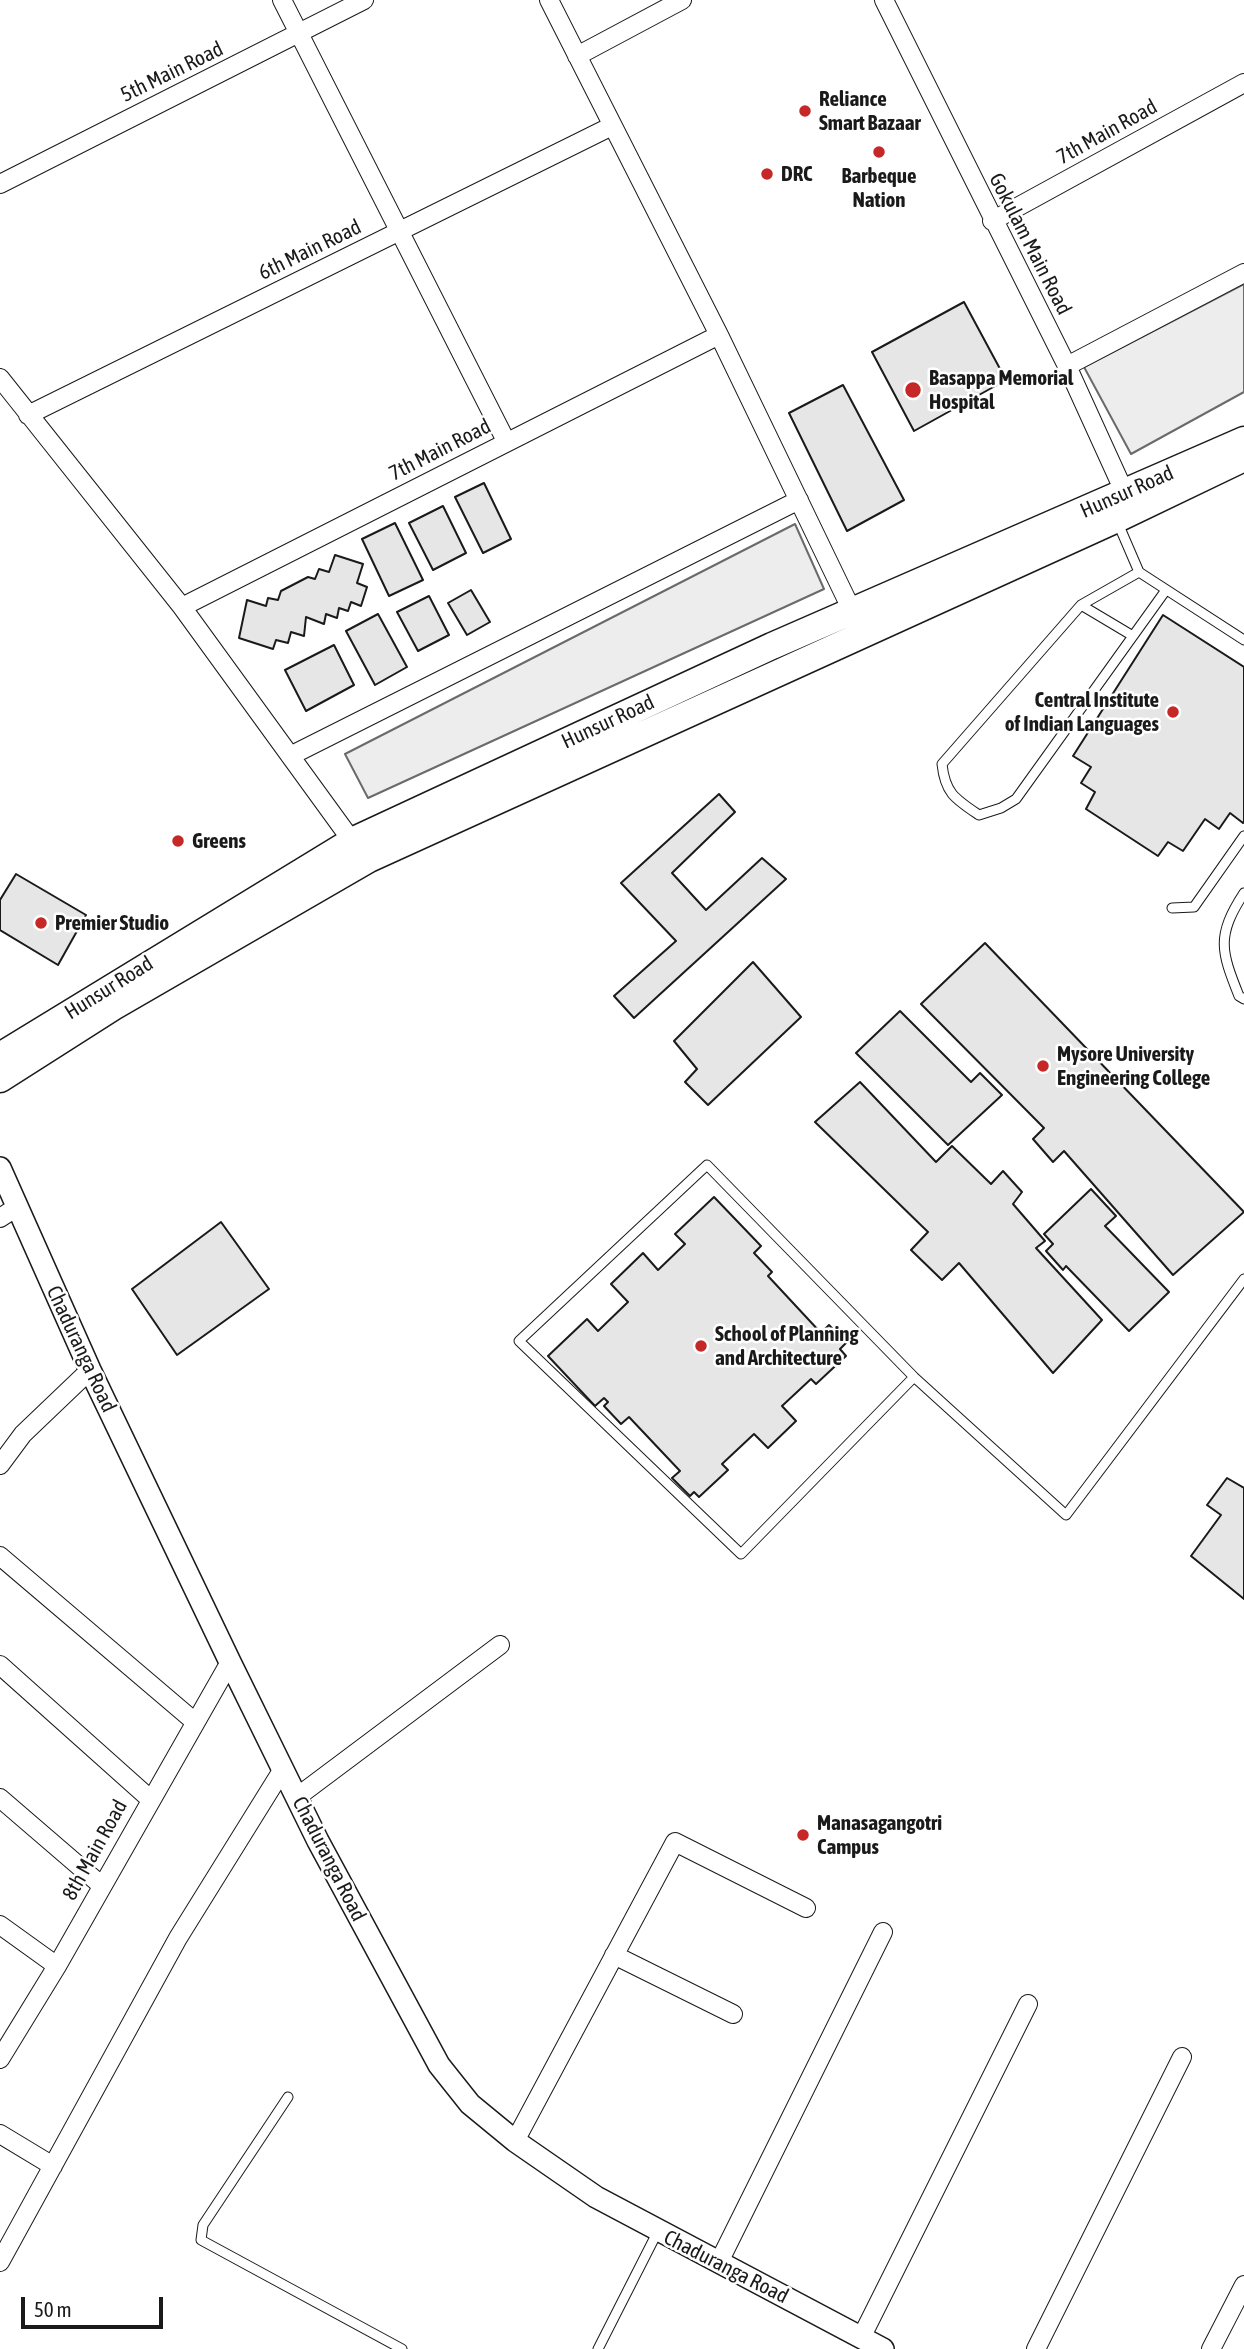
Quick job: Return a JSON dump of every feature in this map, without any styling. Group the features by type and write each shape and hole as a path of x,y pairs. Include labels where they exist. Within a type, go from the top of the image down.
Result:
{"main road":[{"name":"Hunsur Road","path":"0,1056 352,841 1125,508 1244,440"},
{"path":"1125,508 1244,458"},
{"path":"0,1079 113,1007 369,859 858,622"}],"street":[{"path":"282,0 506,442"},
{"name":"5th Main Road","path":"0,184 364,0"},
{"path":"549,0 719,335 858,622"},
{"path":"577,56 682,0"},
{"name":"Gokulam Main Road","path":"884,0 992,221 1067,366 1125,508"},
{"name":"7th Main Road","path":"992,221 1244,83"},
{"name":"6th Main Road","path":"28,415 612,126"},
{"path":"1067,366 1244,273"},
{"name":"7th Main Road","path":"182,607 719,335"},
{"path":"0,378 182,607 352,841"},
{"path":"290,756 799,500"},
{"name":"Chaduranga Road","path":"0,1168 9,1212 90,1370 297,1797 439,2066 470,2104 515,2141 596,2197 883,2349"},
{"path":"0,1465 23,1434 90,1370"},
{"path":"0,1556 195,1721"},
{"path":"297,1797 500,1645"},
{"name":"8th Main Road","path":"0,2059 57,1966 230,1662"},
{"path":"0,1665 150,1799"},
{"path":"0,2262 178,1938 283,1769"},
{"path":"0,1798 101,1885"},
{"path":"515,2141 675,1842 806,1908"},
{"path":"0,1925 57,1966"},
{"path":"719,2262 883,1932"},
{"path":"614,1955 733,2014"},
{"path":"861,2338 1028,2004"},
{"path":"1036,2349 1182,2057"},
{"path":"0,2134 54,2166"},
{"path":"1211,2349 1244,2285"}],"lane":[{"path":"1125,508 1139,572 1244,640"},
{"path":"1139,572 1081,605 942,764 944,786 959,802 979,815 1001,808 1016,799 1166,590"},
{"path":"1081,605 1133,636"},
{"path":"1172,908 1194,907 1244,836"},
{"path":"1244,894 1226,920 1223,957 1239,996 1244,999"},
{"path":"914,1377 741,1555 519,1341 707,1165 914,1377 1066,1515 1244,1279"},
{"path":"288,2098 203,2225 201,2240 402,2349"},
{"path":"598,2349 658,2231"}],"shaded area":[{"path":"1244,284 1244,392 1131,454 1084,367"},
{"path":"795,524 824,589 368,798 345,754"}],"building":[{"path":"964,302 1006,380 914,431 872,352"},
{"path":"843,385 904,500 847,531 789,413"},
{"path":"484,483 511,539 483,553 455,497"},
{"path":"443,506 466,553 433,570 409,523"},
{"path":"395,523 423,580 389,596 362,539"},
{"path":"335,555 363,564 357,583 367,587 361,606 351,602 348,611 339,608 337,618 326,614 324,624 306,617 304,636 291,632 288,643 276,640 273,649 239,638 247,600 266,606 268,598 278,600 281,591 308,577 315,579 319,569 329,572"},
{"path":"471,590 490,622 467,635 448,603"},
{"path":"429,596 449,635 418,651 397,612"},
{"path":"378,614 407,667 375,685 346,631"},
{"name":"Central Institute of Indian Languages","path":"1163,615 1244,667 1244,821 1243,823 1230,813 1219,829 1205,819 1183,851 1168,842 1158,856 1086,809 1095,792 1081,783 1091,767 1073,756"},
{"path":"334,645 354,685 306,711 285,670"},
{"path":"719,794 735,812 672,873 706,910 762,858 786,879 634,1018 614,996 676,941 621,883"},
{"name":"Premier Studio","path":"16,874 86,915 58,965 0,930 0,900"},
{"name":"Mysore University Engineering College","path":"985,943 1244,1212 1173,1275 1064,1151 1053,1162 1033,1139 1044,1128 921,1004"},
{"path":"753,962 801,1017 708,1105 685,1082 697,1069 674,1041"},
{"name":"Mysore University Engineering College","path":"900,1011 971,1082 980,1073 1002,1095 948,1145 856,1053"},
{"path":"860,1082 936,1162 952,1146 991,1184 1003,1171 1022,1192 1013,1204 1045,1241 1036,1248 1102,1320 1053,1373 959,1263 942,1280 911,1250 928,1232 815,1122"},
{"path":"1091,1189 1116,1216 1105,1226 1169,1292 1129,1331 1066,1266 1063,1270 1046,1251 1053,1244 1044,1234"},
{"name":"School of Planning and Architecture","path":"714,1197 761,1246 754,1253 772,1272 768,1276 821,1333 829,1325 846,1343 840,1349 846,1356 816,1384 811,1379 782,1406 796,1421 768,1448 754,1434 722,1464 728,1470 699,1497 694,1492 690,1496 672,1478 680,1471 629,1417 621,1424 604,1406 608,1402 604,1398 595,1406 548,1356 587,1319 598,1331 628,1302 611,1284 643,1253 658,1270 685,1244 675,1234"},
{"path":"221,1222 269,1289 177,1355 132,1289"},
{"path":"1227,1478 1244,1488 1244,1599 1191,1556 1221,1515 1207,1505"}],"place":[{"name":"Reliance Smart Bazaar","path":"805,111"},
{"name":"Barbeque Nation","path":"879,152"},
{"name":"DRC","path":"767,174"},
{"name":"Basappa Memorial Hospital","path":"913,390"},
{"name":"Central Institute of Indian Languages","path":"1173,712"},
{"name":"Greens","path":"178,841"},
{"name":"Premier Studio","path":"41,923"},
{"name":"Mysore University Engineering College","path":"1043,1066"},
{"name":"School of Planning and Architecture","path":"701,1346"},
{"name":"Manasagangotri Campus","path":"803,1835"}]}
